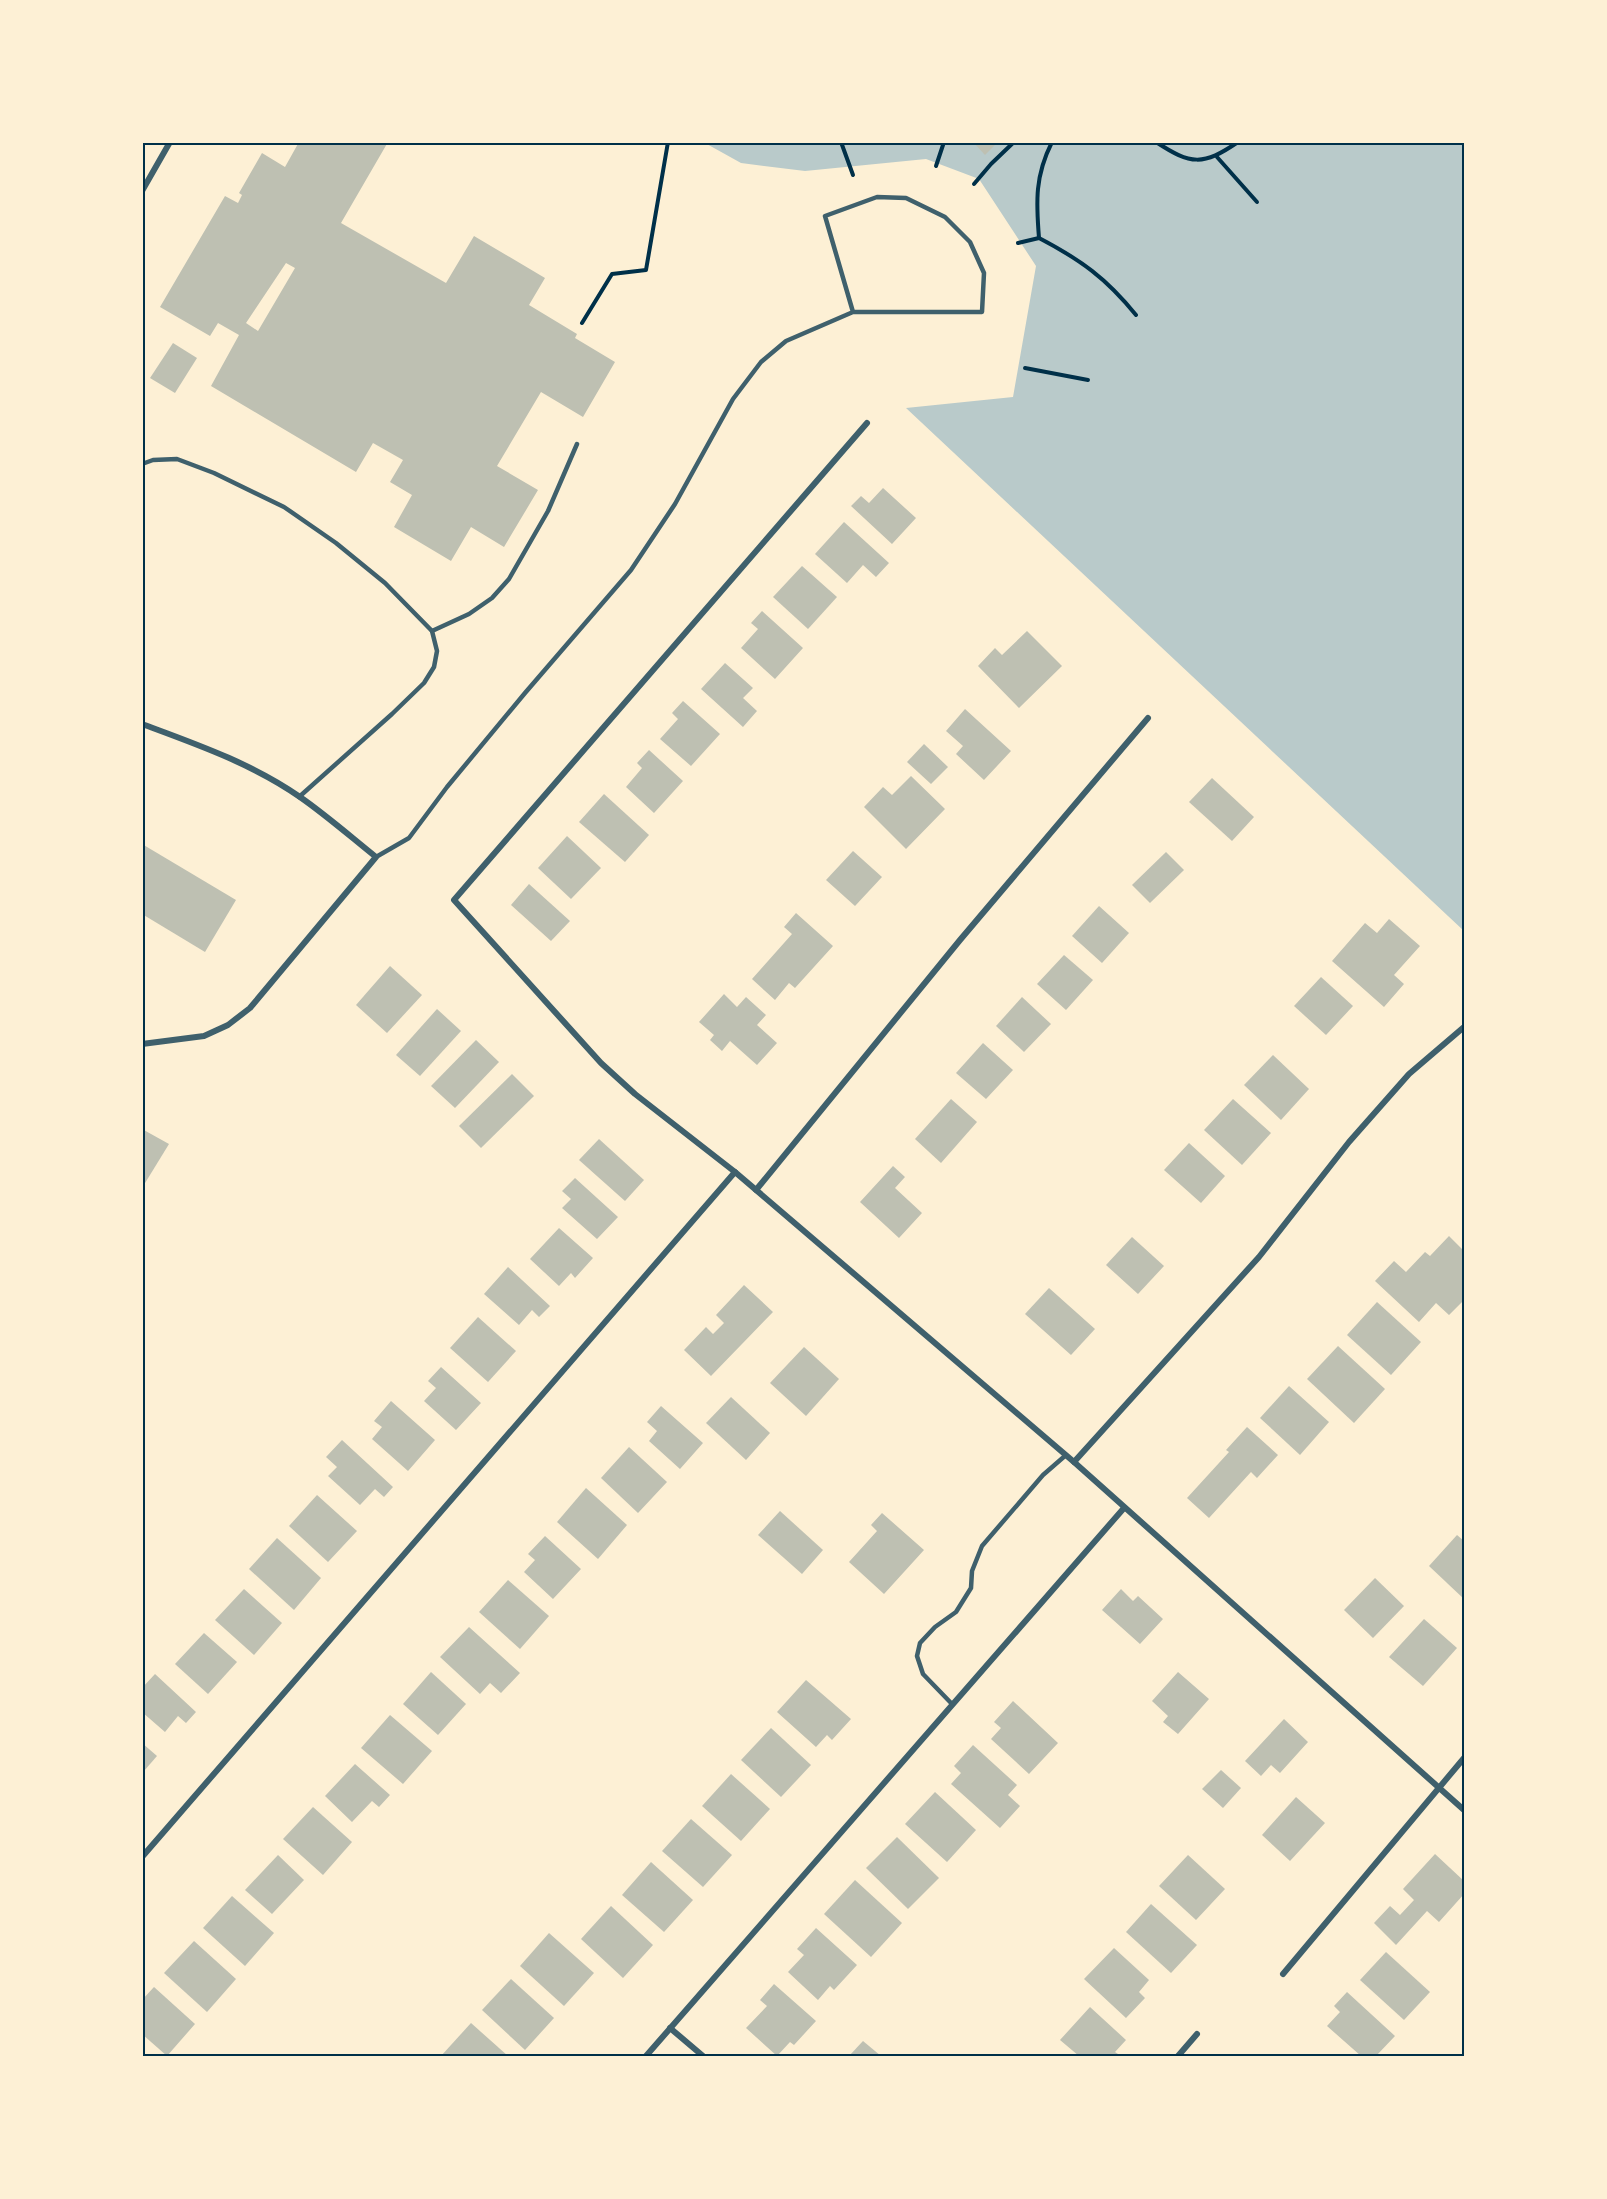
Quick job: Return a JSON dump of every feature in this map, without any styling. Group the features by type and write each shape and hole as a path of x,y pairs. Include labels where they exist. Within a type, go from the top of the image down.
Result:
{"street":[{"path":"142,191 169,145 160,142"},
{"path":"867,423 454,900 601,1063 635,1094 735,1172 1066,1455 1464,1810"},
{"path":"756,1190 960,940 1148,718"},
{"path":"142,724 198,745 300,796 376,857 250,1008 228,1025 204,1036 142,1044"},
{"path":"1074,1462 1259,1257 1349,1142 1409,1074 1464,1027"},
{"path":"142,1857 735,1172"},
{"path":"646,2056 1124,1508"},
{"path":"1283,1974 1464,1758"},
{"path":"670,2028 703,2056"},
{"path":"1178,2056 1197,2034"}],"lane":[{"path":"376,857 409,838 525,693 631,570 675,504 740,387 760,362 786,341 853,312 982,312 984,273 970,242 945,217 906,198 877,197 825,216 853,312"},
{"path":"432,631 469,614 484,604 508,579 548,511 577,444"},
{"path":"142,464 153,460 177,459 214,473 284,507 336,543 385,584 432,631 437,651 434,667 424,682 392,714 300,796"},
{"path":"952,1704 923,1674 917,1656 920,1643 956,1612 971,1588 972,1571 982,1546 1043,1475 1066,1455"}],"path":[{"path":"582,323 612,274 646,270 668,142"},
{"path":"841,142 853,175"},
{"path":"936,166 944,142"},
{"path":"974,184 1014,142"},
{"path":"1039,238 1036,199 1041,169 1052,142"},
{"path":"1156,142 1178,156 1192,159 1217,157 1238,142"},
{"path":"1217,157 1257,202"},
{"path":"1018,243 1039,238 1072,255 1095,271 1136,315"},
{"path":"1025,368 1088,380"}],"shaded area":[{"path":"705,143 1464,143 1464,931 906,408 1013,397 1036,266 979,179 926,159 805,171 741,163"}],"building":[{"path":"299,142 388,142 341,223 446,283 474,236 545,278 529,305 577,334 575,338 615,362 583,417 541,392 497,466 538,490 504,547 471,527 451,561 394,527 412,495 390,482 403,460 373,443 356,472 211,386 239,335 218,323 210,336 160,307 225,196 238,203 242,195 239,193 262,153 285,167","holes":["286,263 295,268 258,331 246,323"]},
{"path":"973,142 998,142 985,155"},
{"path":"173,343 197,358 175,393 150,378"},
{"path":"883,488 916,518 892,544 851,506 861,496 869,503"},
{"path":"844,522 889,563 876,577 863,565 847,583 815,554"},
{"path":"802,566 837,597 808,629 773,597"},
{"path":"762,611 803,648 775,679 741,648 758,629 751,623"},
{"path":"1027,631 1062,666 1019,708 978,666 995,648 1002,655"},
{"path":"725,663 753,688 743,698 757,711 743,727 701,689"},
{"path":"683,701 720,734 691,766 660,739 678,719 672,713"},
{"path":"965,709 1011,751 984,780 956,754 963,746 946,731"},
{"path":"924,744 948,767 931,784 907,762"},
{"path":"649,750 683,781 654,813 626,787 642,768 637,763"},
{"path":"911,776 945,809 906,849 864,807 883,787 892,795"},
{"path":"1212,778 1254,817 1232,841 1189,802"},
{"path":"604,794 649,835 625,862 579,822"},
{"path":"567,836 601,868 571,899 538,868"},
{"path":"142,844 236,900 205,952 142,914"},
{"path":"853,851 882,877 855,906 826,880"},
{"path":"1166,852 1184,870 1150,903 1132,885"},
{"path":"529,884 570,921 551,941 511,905"},
{"path":"1099,906 1129,933 1102,963 1072,936"},
{"path":"796,913 833,946 795,988 789,983 775,1000 752,979 792,934 784,927"},
{"path":"1389,919 1420,946 1394,975 1404,984 1384,1007 1332,961 1365,923 1377,933"},
{"path":"1064,955 1093,980 1066,1010 1037,984"},
{"path":"390,966 422,995 387,1033 356,1005"},
{"path":"1321,977 1353,1006 1326,1035 1294,1006"},
{"path":"724,994 737,1007 746,997 766,1015 757,1025 777,1043 757,1065 730,1041 722,1051 710,1040 714,1035 699,1022"},
{"path":"1022,997 1051,1024 1024,1052 996,1026"},
{"path":"437,1009 461,1031 420,1076 396,1055"},
{"path":"476,1040 499,1062 455,1108 431,1086"},
{"path":"983,1043 1013,1070 986,1099 956,1073"},
{"path":"1273,1055 1309,1089 1281,1120 1244,1085"},
{"path":"512,1074 534,1096 481,1148 459,1126"},
{"path":"951,1099 977,1122 941,1163 915,1139"},
{"path":"1233,1099 1271,1133 1242,1165 1204,1130"},
{"path":"142,1129 169,1144 142,1188"},
{"path":"599,1139 644,1180 625,1201 579,1160"},
{"path":"1189,1143 1225,1176 1201,1203 1164,1170"},
{"path":"893,1166 905,1177 895,1188 922,1213 899,1238 860,1202"},
{"path":"575,1178 618,1217 597,1239 562,1208 571,1199 562,1191"},
{"path":"559,1228 593,1258 575,1278 571,1273 559,1286 530,1259"},
{"path":"1449,1236 1464,1251 1464,1300 1449,1315 1436,1303 1419,1322 1375,1281 1394,1261 1406,1272 1425,1252 1430,1256"},
{"path":"1132,1237 1164,1266 1138,1294 1106,1265"},
{"path":"508,1267 550,1306 539,1317 532,1310 519,1325 484,1294"},
{"path":"744,1285 773,1312 711,1376 684,1350 706,1327 713,1334 724,1323 716,1315"},
{"path":"1049,1288 1095,1329 1071,1355 1025,1314"},
{"path":"1377,1302 1421,1342 1391,1375 1347,1335"},
{"path":"478,1317 516,1351 488,1382 450,1348"},
{"path":"1338,1346 1385,1389 1354,1423 1307,1379"},
{"path":"804,1347 839,1379 806,1416 770,1383"},
{"path":"441,1367 481,1403 456,1430 424,1401 436,1388 428,1381"},
{"path":"1289,1386 1329,1422 1300,1455 1260,1418"},
{"path":"731,1397 770,1433 746,1460 706,1423"},
{"path":"391,1401 435,1440 408,1471 372,1439 382,1427 374,1421"},
{"path":"661,1406 703,1443 680,1469 649,1441 657,1431 647,1422"},
{"path":"1247,1427 1278,1455 1257,1478 1251,1472 1209,1518 1187,1498 1229,1452 1226,1450"},
{"path":"342,1440 393,1487 384,1497 375,1489 360,1505 328,1476 337,1467 326,1457"},
{"path":"629,1447 667,1482 638,1513 601,1478"},
{"path":"586,1488 627,1525 598,1559 557,1522"},
{"path":"317,1495 357,1531 328,1562 289,1526"},
{"path":"780,1511 823,1550 802,1574 758,1535"},
{"path":"882,1513 924,1550 884,1594 849,1562 877,1531 871,1525"},
{"path":"1457,1535 1464,1541 1464,1599 1429,1566"},
{"path":"545,1536 581,1569 553,1599 524,1572 535,1560 528,1554"},
{"path":"277,1538 321,1578 294,1610 249,1569"},
{"path":"1375,1578 1404,1606 1373,1638 1344,1610"},
{"path":"508,1580 549,1616 520,1649 479,1612"},
{"path":"244,1589 282,1623 254,1655 215,1620"},
{"path":"1121,1589 1133,1601 1138,1596 1163,1619 1140,1644 1102,1610"},
{"path":"1424,1619 1457,1648 1423,1686 1389,1657"},
{"path":"469,1627 520,1673 501,1693 490,1683 480,1694 440,1657"},
{"path":"204,1633 237,1662 208,1694 175,1664"},
{"path":"431,1672 466,1704 438,1735 403,1704"},
{"path":"1178,1672 1209,1699 1178,1734 1163,1722 1168,1716 1152,1701"},
{"path":"155,1674 196,1712 186,1723 178,1716 165,1732 142,1712 142,1688"},
{"path":"806,1680 851,1719 832,1740 827,1735 816,1747 777,1712"},
{"path":"1013,1701 1058,1743 1029,1774 991,1739 1001,1728 994,1722"},
{"path":"390,1715 432,1751 403,1784 361,1748"},
{"path":"1284,1719 1308,1742 1280,1773 1271,1765 1261,1776 1245,1761"},
{"path":"771,1728 811,1765 781,1797 741,1760"},
{"path":"142,1743 157,1756 144,1771 142,1769"},
{"path":"973,1745 1017,1785 1008,1795 1020,1806 1000,1828 951,1784 961,1773 954,1766"},
{"path":"355,1764 390,1795 379,1807 372,1801 352,1822 325,1796"},
{"path":"1221,1770 1241,1788 1223,1808 1202,1789"},
{"path":"731,1774 770,1809 741,1841 702,1806"},
{"path":"935,1792 976,1830 947,1862 905,1824"},
{"path":"1296,1797 1325,1823 1290,1861 1262,1835"},
{"path":"313,1807 352,1842 323,1875 283,1839"},
{"path":"691,1819 732,1855 703,1887 662,1851"},
{"path":"897,1837 939,1878 908,1909 866,1868"},
{"path":"1435,1854 1464,1881 1464,1894 1439,1922 1427,1911 1396,1945 1374,1923 1390,1906 1400,1915 1414,1900 1403,1889"},
{"path":"278,1855 304,1880 272,1914 245,1890"},
{"path":"1188,1855 1225,1889 1196,1920 1159,1886"},
{"path":"651,1862 693,1900 664,1932 622,1895"},
{"path":"855,1880 902,1923 871,1957 824,1914"},
{"path":"232,1896 274,1933 245,1966 203,1928"},
{"path":"1151,1904 1197,1945 1171,1973 1126,1932"},
{"path":"611,1906 653,1945 623,1978 581,1939"},
{"path":"816,1928 857,1965 834,1990 830,1986 818,2000 788,1972 804,1955 797,1949"},
{"path":"549,1933 594,1973 564,2006 520,1966"},
{"path":"194,1941 236,1979 207,2012 164,1973"},
{"path":"1114,1948 1149,1980 1139,1992 1145,1998 1126,2018 1084,1979"},
{"path":"1386,1952 1430,1992 1404,2020 1360,1980"},
{"path":"511,1979 554,2018 525,2050 482,2010"},
{"path":"774,1984 816,2021 794,2045 790,2042 777,2056 746,2028 767,2006 760,2000"},
{"path":"154,1987 195,2024 167,2056 142,2034 142,2000"},
{"path":"1347,1992 1395,2036 1376,2056 1361,2056 1327,2026 1340,2012 1334,2006"},
{"path":"1090,2007 1126,2040 1115,2052 1121,2056 1079,2056 1060,2040"},
{"path":"471,2023 508,2056 441,2056"},
{"path":"863,2041 881,2056 849,2056"}]}
